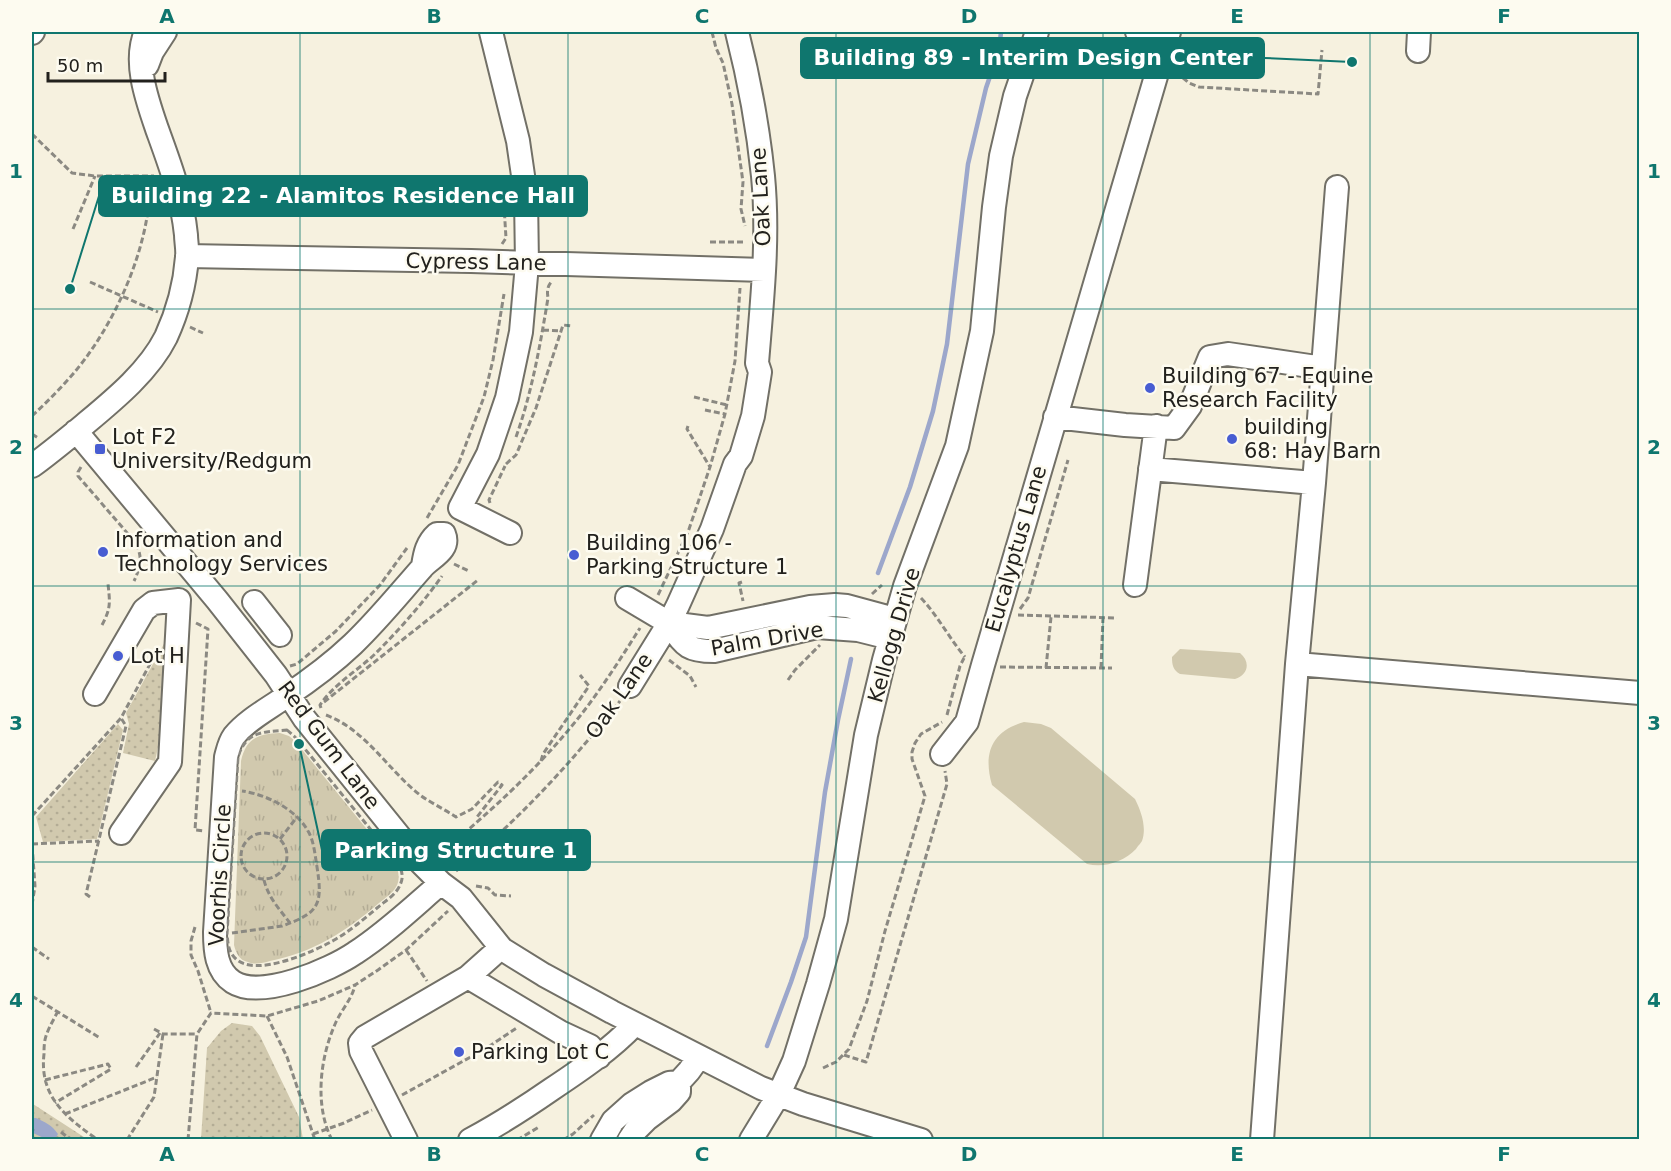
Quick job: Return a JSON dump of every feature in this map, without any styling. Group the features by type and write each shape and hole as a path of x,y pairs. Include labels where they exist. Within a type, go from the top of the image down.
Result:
{"street":[{"path":"32,466 117,397 137,376 165,339 181,291 188,256 184,217 180,194 149,107 140,58 146,32"},
{"path":"143,75 152,52 165,32"},
{"path":"491,32 518,141 526,196 527,264 521,332 507,398 488,454 460,508 510,533"},
{"name":"Oak Lane","path":"630,686 669,623 712,529 735,465 733,452 741,414 757,363 764,270 763,177 753,104 737,32"},
{"name":"Kellogg Drive","path":"779,1094 794,1061 819,984 836,919 866,735 893,628 905,586 957,446 982,331 1001,156 1015,96 1037,32"},
{"path":"1137,32 1168,36"},
{"name":"Eucalyptus Lane","path":"942,754 967,722 1168,36"},
{"path":"1263,1140 1297,664 1314,483 1337,187"},
{"name":"Cypress Lane","path":"188,256 471,261 764,270"},
{"path":"1055,417 1174,428 1190,406 1210,357 1228,354 1323,368"},
{"path":"1135,585 1156,426"},
{"name":"Red Gum Lane","path":"76,431 217,600 276,675 304,718 396,833 421,863 441,883 461,898 502,949 536,971 635,1024 744,1080 779,1094"},
{"path":"1150,469 1314,483"},
{"path":"122,833 170,762 183,561"},
{"path":"289,695 352,645 423,566"},
{"path":"627,597 669,623"},
{"path":"95,694 144,610 153,603 178,616 217,600"},
{"path":"254,602 280,635"},
{"name":"Palm Drive","path":"669,623 685,646 699,651 714,651 817,627 858,630 893,628"},
{"path":"1297,664 1640,693"},
{"name":"Voorhis Circle","path":"289,695 240,730 228,747 215,947 219,964 228,978 245,986 265,987 318,973 355,953 395,923 441,883"},
{"path":"406,1140 361,1051 360,1043 364,1037 468,977 502,949"},
{"path":"468,977 560,1032 590,1046 599,1057"},
{"path":"470,1140 528,1105 599,1057 635,1024"},
{"path":"602,1140 613,1121 632,1104 669,1083 679,1082 699,1057"},
{"path":"630,1140 647,1119 679,1092 679,1082"},
{"path":"751,1140 779,1094 803,1104 921,1140"}],"path":[{"path":"710,242 745,242 745,225 741,209 742,183 732,104 723,63 712,32"},
{"path":"1159,66 1179,74 1189,83 1199,87 1318,94 1322,50"},
{"path":"32,135 72,173 95,176 160,175"},
{"path":"501,246 506,238 502,170"},
{"path":"73,229 95,176"},
{"path":"107,182 109,176"},
{"path":"32,416 74,373 111,319 141,242 147,218 151,176"},
{"path":"90,282 162,314"},
{"path":"424,522 458,465 484,398 493,360 505,286"},
{"path":"657,596 688,532 725,414 735,361 741,293 739,286"},
{"path":"183,324 203,333"},
{"path":"506,464 516,455 536,408 563,325 573,326"},
{"path":"543,330 561,331"},
{"path":"694,397 727,405"},
{"path":"705,410 725,414"},
{"path":"688,426 687,429 710,467"},
{"path":"79,460 83,465 78,476 135,542 140,551 139,569 134,581"},
{"path":"1068,460 1028,598 1016,615 1117,618"},
{"path":"288,666 297,664 336,631 380,585 412,541"},
{"path":"452,562 469,571"},
{"path":"320,705 334,688 374,655 445,572"},
{"path":"320,705 478,580"},
{"path":"733,604 744,601 739,583 742,582"},
{"path":"102,625 109,612 108,584"},
{"path":"921,598 934,612 953,642 974,663"},
{"path":"32,816 121,718 178,616 208,629 195,830 208,831"},
{"path":"1046,668 1051,617"},
{"path":"1101,668 1103,617"},
{"path":"426,839 434,848 445,849 480,821 540,763 606,681 640,628"},
{"path":"788,680 795,670 827,639"},
{"path":"824,1068 836,1062 849,1049 867,1001 925,795 912,759 915,743 921,734 942,723 946,718 960,666 965,656"},
{"path":"669,660 690,676 696,687"},
{"path":"995,667 1112,668"},
{"path":"540,763 543,754 589,686 580,675"},
{"path":"601,678 606,681"},
{"name":"Oak Lane","path":"441,883 507,827 547,786 588,741 630,686"},
{"path":"320,705 329,720"},
{"path":"326,715 356,732 420,795 456,816 472,809 498,782 502,785 477,817 480,821"},
{"path":"90,897 86,894 126,726 121,718"},
{"path":"287,730 398,863 402,877 401,884 396,892 357,926 336,939 295,957 268,964 253,966 243,964 235,959 230,951 227,934 238,757 246,741 254,735 261,732 287,730"},
{"path":"844,1055 866,1062 947,784 942,754"},
{"path":"227,934 282,926 304,918 319,901 319,881 309,832 297,817 264,796 236,790"},
{"path":"280,839 297,817"},
{"path":"260,833 274,835 280,839 287,853 287,861 279,874 264,880 251,876 242,866 243,846 247,840 260,833"},
{"path":"32,905 35,886 32,844 99,841"},
{"path":"264,880 273,900 290,923"},
{"path":"476,886 488,888 495,895 511,896"},
{"path":"195,921 190,941 191,955 211,1013"},
{"path":"32,947 49,958"},
{"path":"406,950 437,996"},
{"path":"332,1140 327,1130 322,1104 322,1076 327,1048 336,1022 353,993 355,985"},
{"path":"32,996 100,1038"},
{"path":"58,1011 46,1037 43,1062 45,1080 55,1103 64,1114 98,1140"},
{"path":"313,1134 387,1103 485,1049 534,1016"},
{"path":"267,1017 286,1057 315,1140"},
{"path":"154,1029 162,1033 197,1034 188,1140"},
{"path":"136,1067 162,1033"},
{"path":"127,1140 154,1096 162,1033"},
{"path":"45,1080 108,1064 111,1069 55,1103"},
{"path":"64,1114 157,1077"},
{"path":"518,1140 539,1127"},
{"path":"61,1132 72,1140"}],"shaded area":[{"path":"32,32 1639,32 1639,1139 32,1139"}],"green space":[{"path":"165,642 167,645 162,729 155,761 123,753 129,724 126,713"},
{"path":"1180,649 1240,653 1246,660 1246,668 1243,675 1235,679 1180,674 1173,667 1172,657"},
{"path":"1024,722 1051,728 1135,799 1144,830 1142,841 1131,854 1120,861 1107,864 1087,864 992,785 989,774 989,754 992,745 1004,731"},
{"path":"118,724 123,730 97,839 43,842 36,817"},
{"path":"280,733 295,741 396,865 399,879 396,887 388,896 342,932 315,947 262,963 253,963 240,958 234,945 241,761 246,747 254,739"},
{"path":"232,1023 252,1026 260,1036 299,1117 303,1139 201,1139 207,1048 221,1031"},
{"path":"32,1082 33,1104 87,1139 33,1140"}],"water":[{"path":"32,1118 53,1128 58,1134 55,1139 46,1139 33,1133"}],"waterway":[{"path":"878,573 910,487 933,411 947,344 968,164 986,88 999,50 1001,32"},
{"path":"767,1046 806,937 825,792 851,659"}],"place":[{"name":"Building 89 - Interim Design Center","path":"1352,62"},
{"name":"Building 22 - Alamitos Residence Hall","path":"70,289"},
{"name":"Building 67 - Equine Research Facility","path":"1150,388"},
{"name":"building 68: Hay Barn","path":"1232,439"},
{"name":"Lot F2 University/Redgum","path":"100,449"},
{"name":"Information and Technology Services","path":"103,552"},
{"name":"Building 106 - Parking Structure 1","path":"574,555"},
{"name":"Lot H","path":"118,656"},
{"name":"Parking Structure 1","path":"299,744"},
{"name":"Parking Lot C","path":"459,1052"}]}
